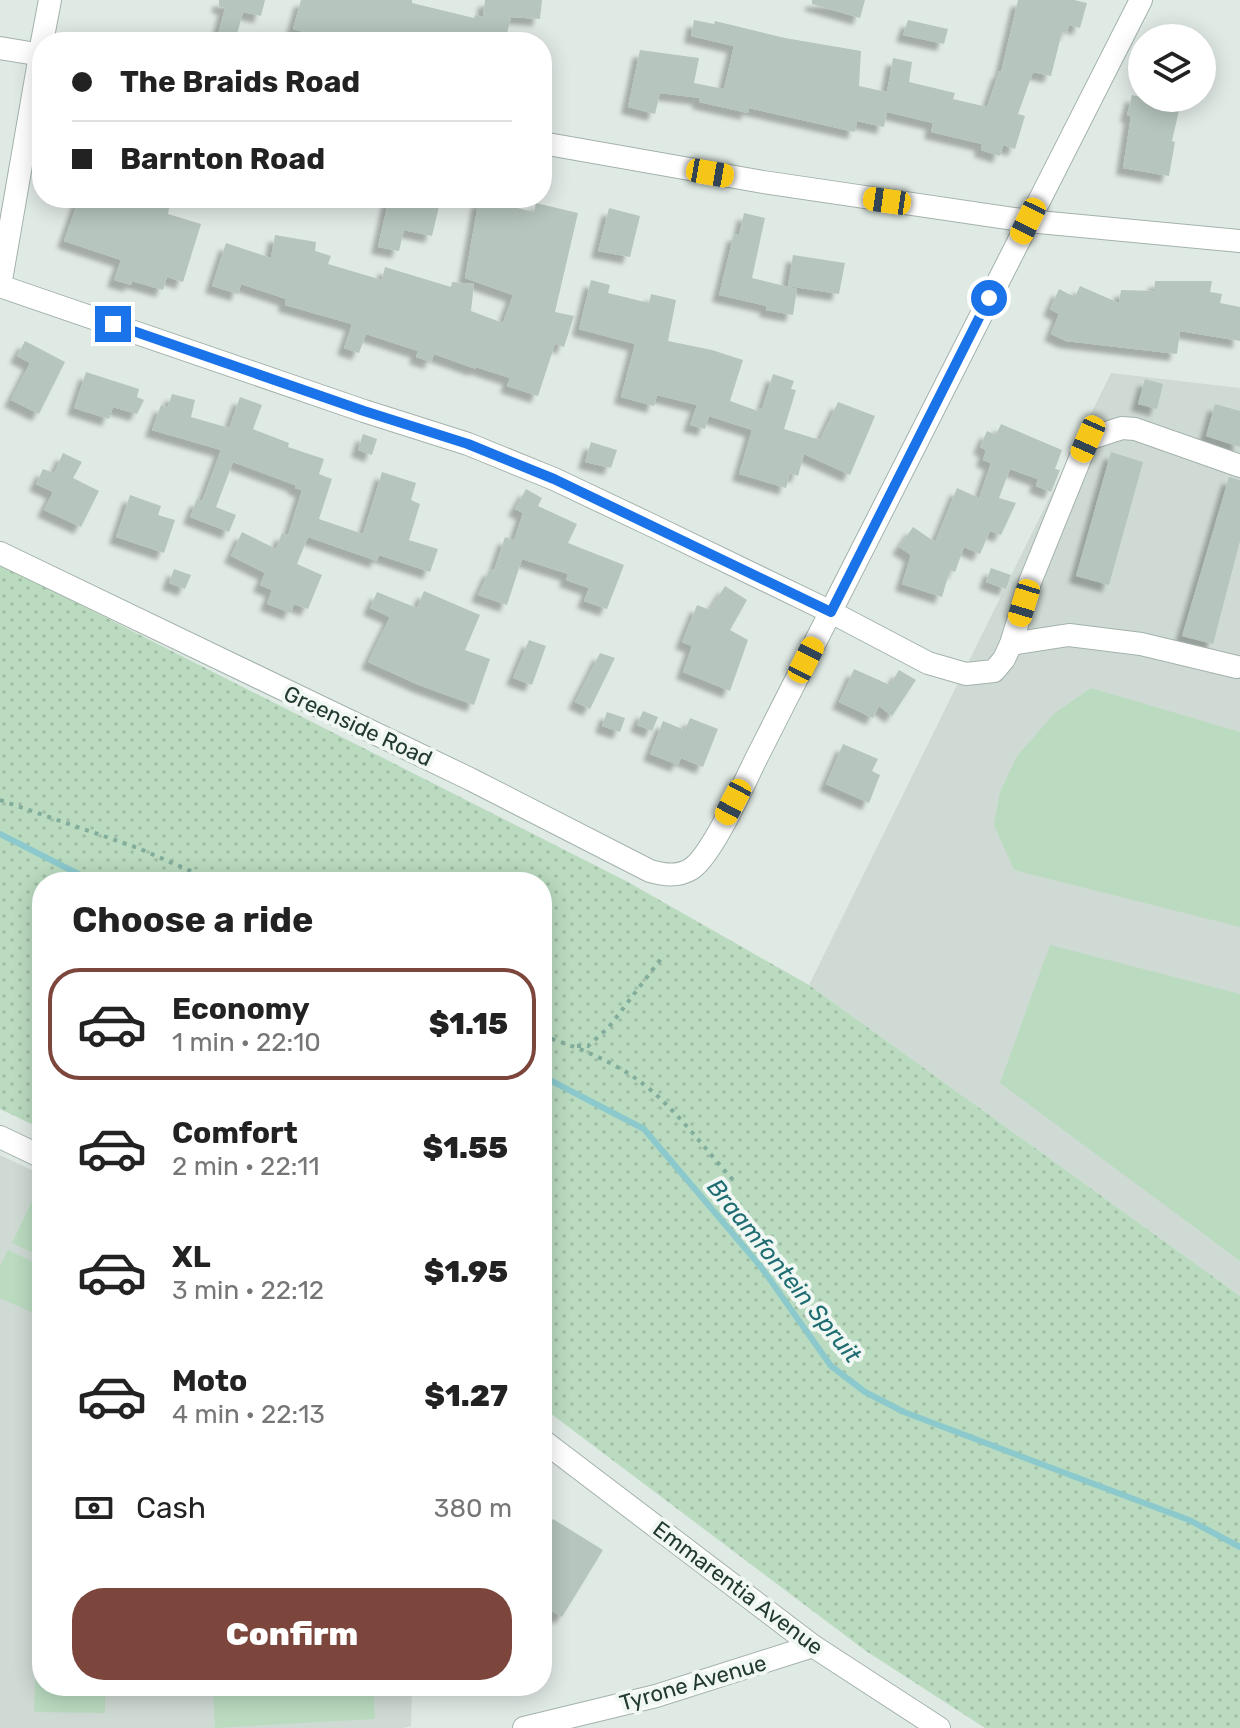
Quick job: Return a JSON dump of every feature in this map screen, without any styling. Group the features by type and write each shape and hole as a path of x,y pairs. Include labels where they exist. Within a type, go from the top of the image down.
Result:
{"street":[{"path":"45,32 50,0"},
{"path":"831,612 1141,0"},
{"path":"0,48 32,49"},
{"path":"32,105 0,286 468,444 554,479 831,612 928,663 966,674 994,671 1004,659 1030,582 1088,439 1122,428 1135,429 1240,466"},
{"path":"552,145 763,182 1028,221 1240,241"},
{"name":"Greenside Road","path":"0,553 470,779 650,871 668,876 681,873 700,861 709,847 831,612"},
{"path":"1011,644 1069,635 1141,644 1237,667"},
{"path":"0,1137 32,1152"},
{"name":"Emmarentia Avenue","path":"552,1448 813,1646 939,1728"},
{"name":"Tyrone Avenue","path":"524,1728 656,1696 813,1646"}],"path":[{"path":"0,800 138,848 193,872"},
{"path":"574,1046 588,1046 609,1027 663,956"},
{"path":"552,1039 574,1046 637,1079 658,1097 733,1180"}],"shaded area":[{"path":"1111,373 1240,388 1240,1296 809,985"},
{"path":"0,1155 32,1170 32,1696 412,1696 411,1726 403,1728 0,1728"}],"green space":[{"path":"0,564 628,882 809,985 1240,1296 1240,1728 985,1728 866,1651 552,1415 552,872 32,872 32,1124 0,1109"},
{"path":"1091,688 1240,732 1240,927 1014,870 994,825 1000,792 1017,756 1055,713"},
{"path":"1050,945 1240,994 1240,1261 1000,1083"},
{"path":"32,1201 32,1252 12,1243"},
{"path":"8,1250 32,1261 32,1312 0,1298 0,1266"},
{"path":"35,1696 105,1696 105,1713 34,1712"},
{"path":"213,1696 374,1696 375,1719 215,1728"}],"building":[{"path":"219,0 265,0 261,16 243,12 238,32 219,32 225,8 219,6"},
{"path":"301,0 412,0 412,3 474,18 475,15 483,17 485,0 542,0 540,19 511,17 507,32 304,32 293,29"},
{"path":"812,0 865,0 860,18 812,4"},
{"path":"1018,0 1074,0 1087,3 1080,28 1069,25 1067,33 1062,32 1051,76 1033,72 1018,114 1025,116 1015,149 1003,145 1000,156 981,150 982,144 931,132 933,123 887,112 884,127 857,121 855,132 749,108 748,113 699,102 700,98 660,93 655,114 628,107 640,50 699,58 694,83 724,89 734,46 691,36 694,20 714,24 715,21 785,38 861,51 859,86 887,92 893,58 912,62 909,82 955,93 953,99 987,107 1001,72"},
{"path":"908,20 948,29 944,44 903,35"},
{"path":"1128,111 1179,112 1169,176 1123,168 1131,116 1127,115"},
{"path":"552,207 578,213 555,312 574,316 564,347 555,344 538,396 507,386 510,378 434,354 431,362 416,357 418,351 366,334 359,353 344,348 352,324 285,305 286,299 241,284 238,294 212,286 226,243 271,258 275,235 316,242 315,251 331,256 328,264 382,280 385,267 451,287 452,282 474,284 471,311 503,323 513,295 465,278 477,208 517,208 534,212 535,208"},
{"path":"76,208 169,208 168,214 201,224 183,282 167,277 163,290 132,281 131,285 114,280 121,260 64,241"},
{"path":"387,208 439,208 432,236 404,230 399,251 378,247"},
{"path":"609,208 640,216 630,257 598,251"},
{"path":"744,213 765,218 752,278 797,289 793,315 719,295 734,234 739,235"},
{"path":"793,255 845,263 839,294 788,286"},
{"path":"591,280 610,285 608,293 649,303 651,294 676,300 668,341 743,360 730,401 758,411 762,409 773,374 794,381 791,389 796,390 784,429 820,440 838,402 875,416 850,475 804,454 798,476 790,473 786,488 739,474 752,430 709,416 705,429 690,425 697,405 657,395 654,406 621,397 635,344 579,329"},
{"path":"1155,281 1212,281 1210,292 1222,294 1220,303 1240,307 1240,341 1180,331 1177,354 1066,341 1051,334 1059,314 1050,309 1059,289 1075,297 1080,286 1119,303 1121,290 1154,291"},
{"path":"25,341 65,362 39,414 11,400 30,363 17,356"},
{"path":"86,372 139,389 137,397 144,400 137,414 113,407 109,419 74,408"},
{"path":"1145,379 1163,384 1157,409 1138,404"},
{"path":"172,394 195,400 191,417 229,428 240,397 262,405 253,429 289,443 288,447 324,459 319,474 332,479 319,519 363,534 382,472 416,483 411,500 420,504 409,540 438,549 430,572 379,555 377,561 308,537 297,564 322,575 308,609 294,604 291,613 267,604 272,590 260,585 265,573 231,556 242,532 276,549 282,533 288,535 302,490 233,462 216,507 236,515 229,532 190,517 197,499 202,501 221,450 152,430 161,405 168,407"},
{"path":"1215,404 1240,411 1240,447 1206,436"},
{"path":"1001,424 1062,450 1055,469 1060,470 1051,492 1036,486 1038,479 1010,469 999,498 1016,503 1001,535 990,531 980,554 964,547 955,572 950,570 942,597 902,584 911,555 899,547 913,527 935,542 957,488 979,498 991,463 983,460 986,450 980,447 987,431 996,435"},
{"path":"363,434 377,439 372,455 358,450"},
{"path":"591,442 617,450 611,468 585,462"},
{"path":"1111,452 1143,462 1109,585 1076,576"},
{"path":"63,453 82,462 73,478 99,491 81,527 44,510 53,492 36,484 43,469 54,473"},
{"path":"1229,477 1240,480 1240,541 1213,644 1182,636"},
{"path":"526,489 542,498 538,506 577,524 568,543 624,565 607,609 584,601 589,588 566,580 568,574 522,559 507,605 478,595 490,569 494,570 505,537 514,540 523,513 515,509"},
{"path":"130,495 161,506 158,515 175,520 164,553 116,537"},
{"path":"991,568 1011,575 1006,589 986,582"},
{"path":"174,569 191,575 185,589 169,583"},
{"path":"725,586 747,600 730,630 748,640 730,691 683,672 692,646 682,642 697,605 710,610"},
{"path":"424,591 480,615 465,650 490,659 474,705 368,662 390,617 370,608 377,592 417,608"},
{"path":"529,640 546,646 532,685 513,678"},
{"path":"600,653 615,658 590,709 575,702"},
{"path":"854,669 890,685 899,670 916,680 892,716 879,706 873,718 839,702"},
{"path":"643,711 658,717 652,731 637,725"},
{"path":"607,712 625,718 620,732 602,726"},
{"path":"690,718 718,729 703,767 681,758 678,765 650,754 663,721 685,730"},
{"path":"843,744 878,759 872,771 880,775 869,803 826,784"},
{"path":"552,1521 603,1550 562,1617 552,1611"}],"waterway":[{"name":"Braamfontein Spruit","path":"0,834 74,872"},
{"name":"Braamfontein Spruit","path":"552,1081 644,1129 761,1267 831,1366 865,1392 904,1412 1189,1520 1240,1547"}],"route":[{"path":"113,324 468,444 554,479 831,612 989,298"}]}
